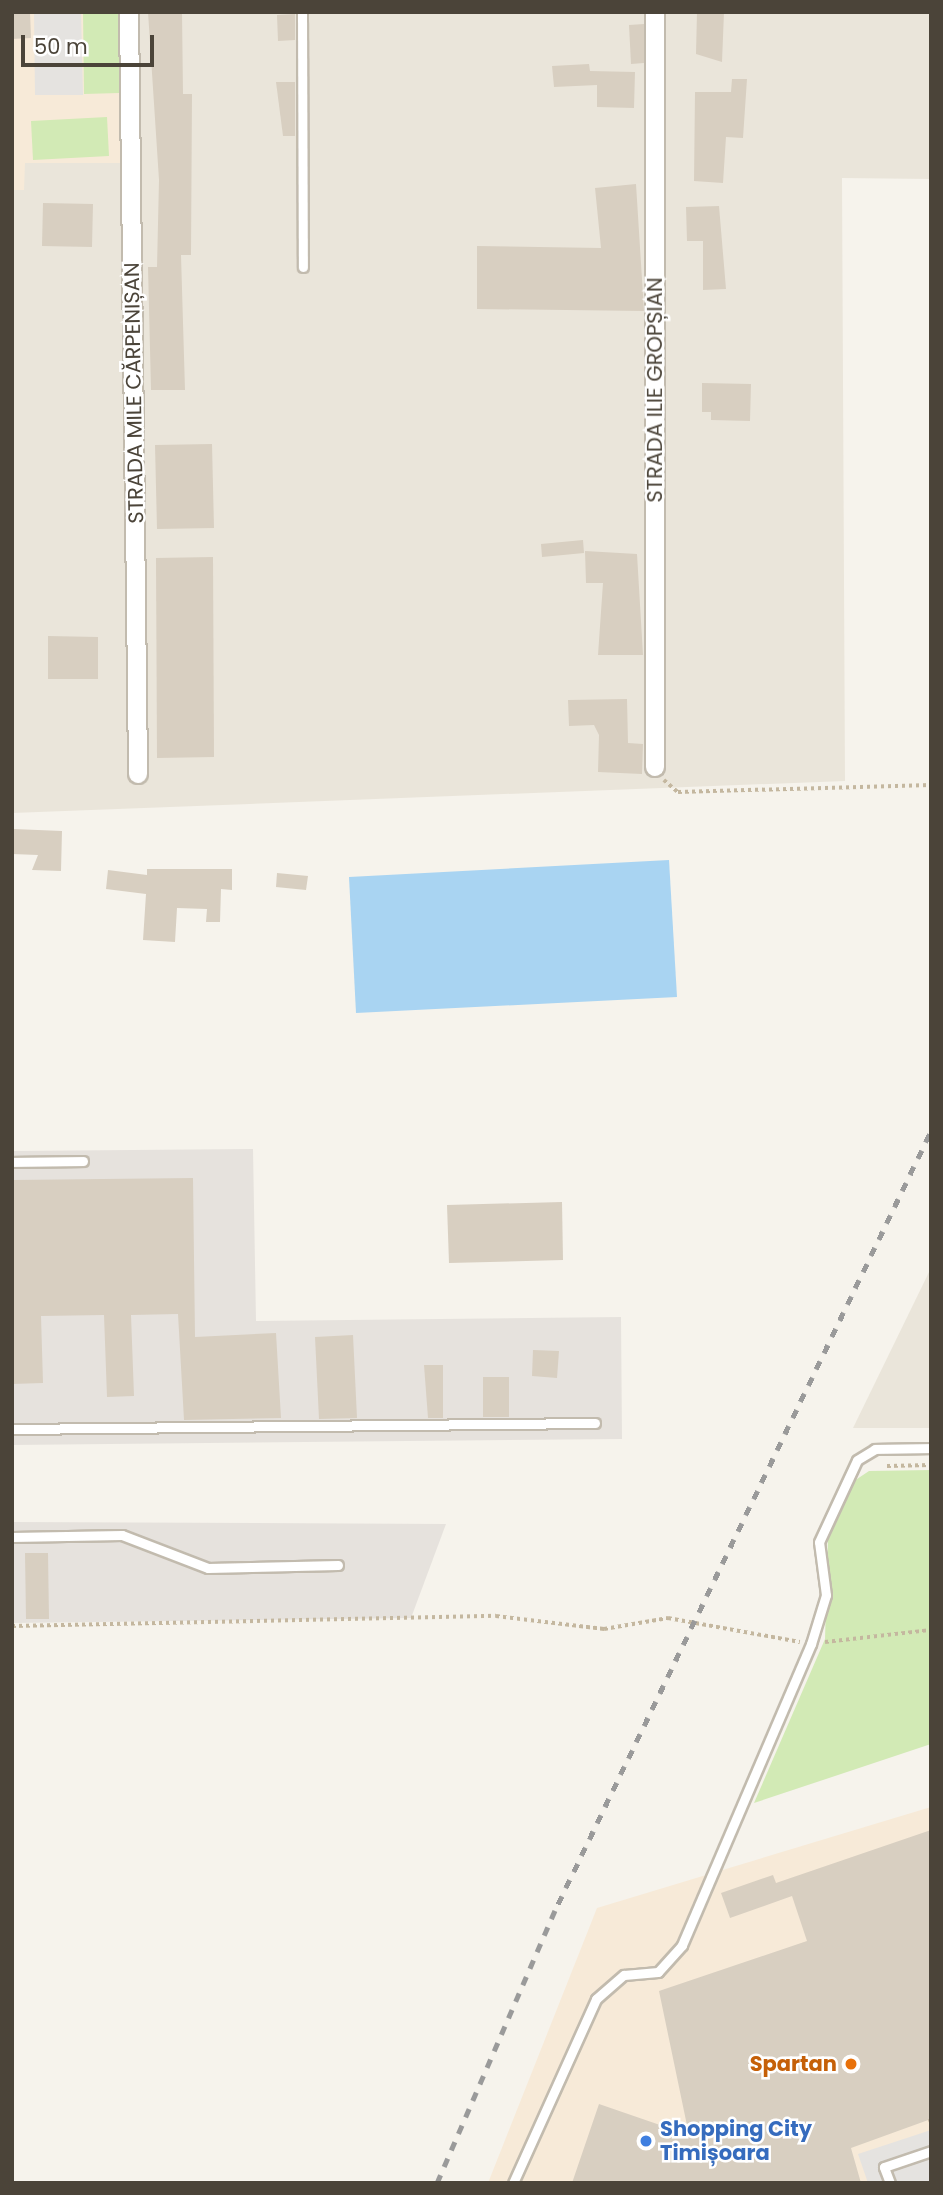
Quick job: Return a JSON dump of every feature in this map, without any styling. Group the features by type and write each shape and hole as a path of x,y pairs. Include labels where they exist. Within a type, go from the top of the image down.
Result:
{"street":[{"name":"STRADA MILE CĂRPENIȘAN","path":"128,12 138,774"},
{"name":"STRADA ILIE GROPȘIAN","path":"655,12 655,768"}],"lane":[{"path":"302,12 303,267"},
{"path":"12,1162 83,1161"},
{"path":"12,1429 595,1423"},
{"path":"513,2183 596,1998 624,1975 658,1972 682,1945 811,1644 826,1595 819,1542 857,1460 875,1449 931,1448"},
{"path":"12,1537 122,1535 208,1568 338,1565"},
{"path":"890,2183 884,2167 931,2151"}],"path":[{"path":"655,768 678,792 931,785"},
{"path":"887,1466 931,1465"},
{"path":"12,1626 496,1616 604,1629 668,1618 811,1644 931,1630"}],"shaded area":[{"path":"12,12 931,12 931,179 842,178 845,781 12,813"},
{"path":"12,12 121,12 124,163 25,163 24,190 12,190"},
{"path":"34,12 81,12 83,95 35,95"},
{"path":"253,1149 256,1321 621,1317 622,1439 12,1445 12,1151"},
{"path":"931,1268 931,1428 853,1428"},
{"path":"12,1522 446,1524 411,1618 12,1623"},
{"path":"931,1807 931,2183 488,2183 597,1908"},
{"path":"931,2130 931,2183 868,2183 858,2154"}],"green space":[{"path":"83,12 119,12 119,93 84,94"},
{"path":"107,117 109,156 33,160 31,121"},
{"path":"931,1470 931,1744 754,1803 825,1639 828,1537 851,1483 869,1471"}],"water":[{"path":"669,860 677,997 356,1013 349,877"}],"building":[{"path":"12,12 30,12 31,38 12,39"},
{"path":"148,12 182,12 183,94 192,94 191,255 181,255 185,390 151,390 148,267 157,267 159,180"},
{"path":"697,12 724,12 722,62 696,54"},
{"path":"295,14 295,40 278,41 277,15"},
{"path":"644,24 644,63 631,64 629,25"},
{"path":"589,64 590,71 635,72 634,108 597,107 597,85 554,87 552,66"},
{"path":"732,79 747,79 743,138 726,137 723,183 694,181 695,92 731,92"},
{"path":"276,82 295,82 295,136 283,136"},
{"path":"636,184 644,311 477,309 477,246 601,248 595,188"},
{"path":"43,203 93,204 92,247 42,246"},
{"path":"719,206 726,289 703,290 703,241 687,241 686,207"},
{"path":"702,383 751,384 750,421 711,420 711,412 702,412"},
{"path":"212,444 214,528 157,529 155,445"},
{"path":"583,540 584,553 542,557 541,544"},
{"path":"585,551 637,554 643,655 598,655 603,583 586,583"},
{"path":"213,557 214,757 157,758 156,558"},
{"path":"48,636 98,637 98,679 48,679"},
{"path":"627,699 628,743 643,744 642,774 598,772 599,735 594,725 569,726 568,700"},
{"path":"13,829 62,831 61,871 32,870 38,855 12,854"},
{"path":"147,869 232,869 232,890 221,889 220,922 206,922 207,909 177,908 175,942 143,940 146,894 106,889 108,870 147,875"},
{"path":"277,873 308,876 306,890 276,887"},
{"path":"193,1178 195,1337 276,1333 281,1418 184,1420 178,1314 131,1315 134,1396 107,1397 104,1315 41,1316 43,1383 12,1384 12,1180"},
{"path":"562,1202 563,1260 449,1263 447,1205"},
{"path":"353,1335 357,1418 319,1419 315,1337"},
{"path":"533,1350 559,1351 557,1378 532,1376"},
{"path":"424,1365 443,1365 443,1418 428,1418"},
{"path":"483,1377 509,1377 509,1417 483,1417"},
{"path":"25,1553 48,1553 49,1619 26,1619"},
{"path":"931,1830 931,2119 851,2148 861,2183 572,2183 599,2104 689,2135 659,1991 807,1941 792,1896 730,1918 721,1893 773,1875 776,1883"}],"railway":[{"path":"437,2183 558,1904 931,1131"}],"place":[{"name":"Spartan","path":"851,2064"},
{"name":"Shopping City Timișoara","path":"646,2141"}]}
